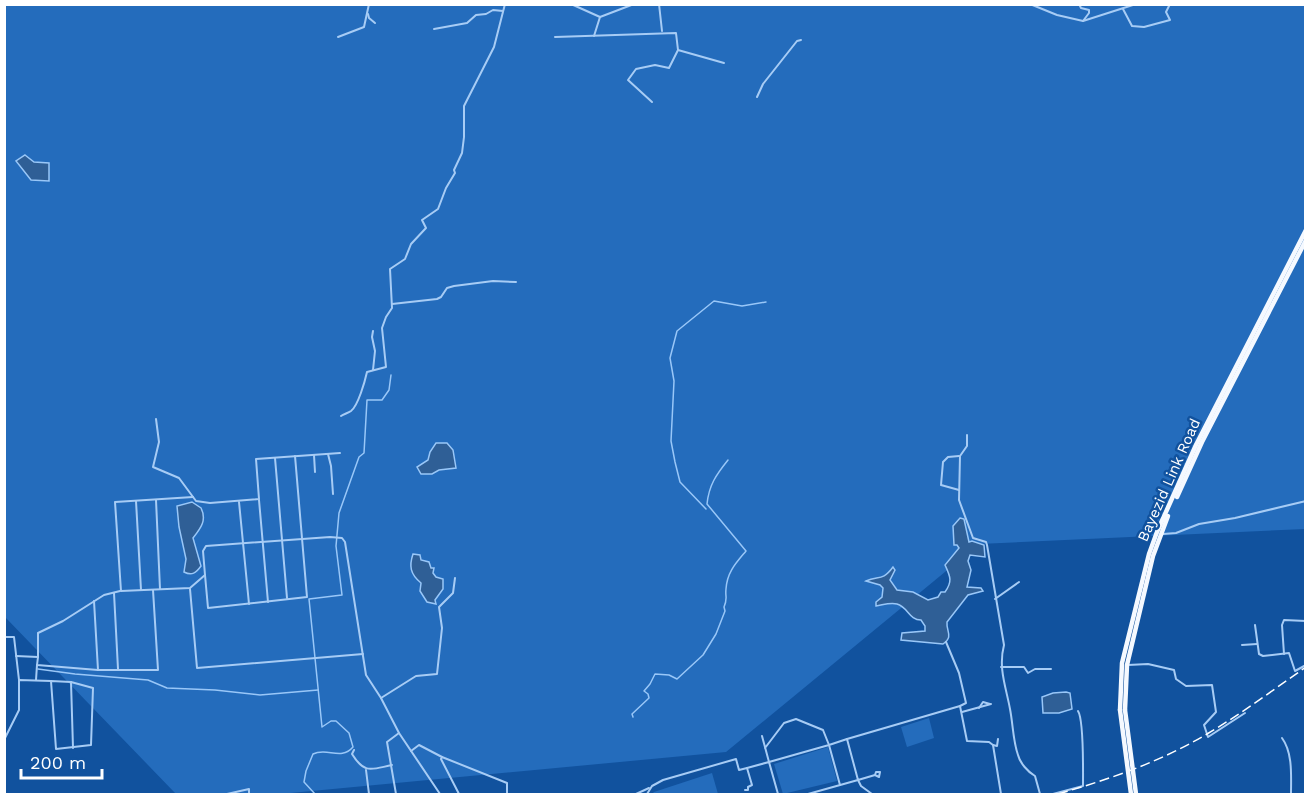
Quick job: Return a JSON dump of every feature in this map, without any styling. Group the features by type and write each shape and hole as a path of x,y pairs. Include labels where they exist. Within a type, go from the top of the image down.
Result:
{"main road":[{"name":"Bayezid Link Road","path":"1131,795 1122,710 1122,663 1149,554 1157,532 1195,453 1254,339 1257,328 1305,230"},
{"name":"Bayezid Link Road","path":"1136,795 1122,710 1126,665 1160,533 1195,453 1196,445 1248,341 1305,240"}],"street":[{"path":"338,37 364,27 369,4"},
{"path":"341,416 351,411 359,392 364,387 367,372 386,367 382,328 392,308 390,269 405,259 411,244 426,228 422,220 438,208 455,173 454,170 462,153 464,106 494,47 505,4"},
{"path":"659,4 663,33"},
{"path":"709,4 725,4"},
{"path":"1030,4 1058,15 1083,21 1136,4"},
{"path":"1079,4 1082,8 1089,9 1083,21"},
{"path":"1123,9 1132,26 1144,27 1170,20 1166,12 1170,4"},
{"path":"572,5 600,16 631,5"},
{"path":"434,29 467,23 476,15 486,14 493,10 503,11"},
{"path":"368,11 369,18 375,23"},
{"path":"594,36 600,16"},
{"path":"555,37 676,33 678,50 669,68 655,65 636,69 628,80 652,102"},
{"path":"757,96 763,84 797,41 801,40"},
{"path":"678,50 724,63"},
{"path":"392,304 437,299 447,288 454,286 494,281 516,282"},
{"path":"373,331 375,351 373,370"},
{"path":"156,419 159,442 153,467 179,478 196,501 210,504 259,499"},
{"path":"967,435 967,446 960,456 959,500 972,537 986,542 1004,645 1000,659 1001,667 1018,757 1035,776 1040,795"},
{"path":"268,602 256,459 340,453"},
{"path":"328,454 333,494"},
{"path":"314,455 315,472"},
{"path":"295,456 302,539 307,597 208,608 203,551 206,546 243,544 263,542 284,541 302,539 330,537 342,538 345,542 366,675 399,733 440,795"},
{"path":"959,490 941,485 941,479 943,462 948,458 960,456"},
{"path":"275,458 288,600"},
{"path":"121,591 115,502 193,497"},
{"path":"156,500 160,590"},
{"path":"136,501 141,590"},
{"path":"238,501 249,604"},
{"path":"1160,533 1169,535 1199,524 1305,501"},
{"path":"36,680 38,633 63,621 104,595 121,591 190,588 205,575"},
{"path":"381,698 416,675 436,674 442,628 440,607 453,593 455,578"},
{"path":"995,599 1019,582"},
{"path":"190,588 197,668 363,654"},
{"path":"37,665 98,670 158,670 153,590"},
{"path":"114,593 118,669"},
{"path":"94,601 98,670"},
{"path":"1284,654 1282,626 1284,620 1305,621"},
{"path":"1255,625 1259,654 1263,656 1289,653 1295,671 1305,665"},
{"path":"4,637 14,637 19,680 19,710 4,740"},
{"path":"636,795 663,780 735,759 740,770 960,706 966,703 959,673 946,642"},
{"path":"1242,645 1258,644"},
{"path":"16,656 38,657"},
{"path":"1126,665 1148,664 1174,670 1176,679 1186,686 1212,685 1216,712 1204,725 1208,737 1245,713"},
{"path":"1001,667 1024,667 1028,673 1035,669 1051,669"},
{"path":"19,680 36,680 72,682 93,688 91,745 56,749 51,681"},
{"path":"72,682 73,748"},
{"path":"960,706 967,741 989,742 999,746 998,739"},
{"path":"962,712 979,708"},
{"path":"1053,795 1083,786 1082,726 1081,715 1078,711"},
{"path":"765,748 784,723 796,719 823,730 840,785"},
{"path":"396,795 387,742 399,733"},
{"path":"762,736 778,795"},
{"path":"1282,738 1287,744 1289,754 1291,795"},
{"path":"847,739 858,780 861,786 872,795"},
{"path":"411,750 419,744 442,758 507,783 507,795"},
{"path":"993,745 1001,795"},
{"path":"354,750 352,754 366,770 369,795"},
{"path":"442,758 459,795"},
{"path":"366,770 392,765"},
{"path":"745,790 752,785 747,768"},
{"path":"808,795 875,775"},
{"path":"647,795 652,786"},
{"path":"227,795 249,789 249,795"}],"shaded area":[{"path":"5,5 1305,5 1305,529 979,544 726,752 280,794 176,794 5,617"},
{"path":"25,155 34,162 49,163 49,181 31,180 16,161"},
{"path":"436,443 447,443 453,450 456,468 439,470 432,474 421,474 417,467 428,460"},
{"path":"192,502 201,508 203,520 193,538 201,566 196,572 189,574 184,572 186,559 177,506"},
{"path":"960,518 964,519 969,542 984,545 985,557 970,555 968,561 971,570 967,587 981,588 983,591 968,595 947,622 949,636 943,644 901,640 902,633 925,631 925,626 921,620 914,618 897,604 876,606 876,602 882,597 883,588 866,581 883,576 893,567 895,570 890,580 897,590 913,592 928,600 938,597 941,592 945,592 950,582 945,565 959,548 954,545 953,526"},
{"path":"413,554 420,555 421,560 429,562 431,568 434,568 433,573 436,577 443,579 443,589 435,600 436,604 427,602 420,591 421,583 411,570"},
{"path":"1070,693 1072,709 1059,713 1043,713 1042,697"},
{"path":"929,718 934,738 907,747 901,727"},
{"path":"828,747 837,781 783,794 774,764"},
{"path":"712,773 718,794 652,794 654,792"}],"waterway":[{"path":"706,509 680,482 671,441 674,381 670,358 677,331 714,301 742,306 766,302"},
{"path":"315,794 304,782 313,754 318,752 339,754 353,747 349,733 336,721 331,721 322,727 309,599 342,595 336,546 339,513 359,457 364,453 367,400 382,400 389,390 391,375"},
{"path":"633,717 632,714 649,698 644,691 655,674 669,675 677,679 703,655 716,634 725,611 728,578 746,551 707,504 714,480 728,460"},
{"path":"38,669 148,680 167,688 260,695 318,690"}],"railway":[{"path":"1058,794 1134,769 1189,744 1232,718 1306,667"}]}
